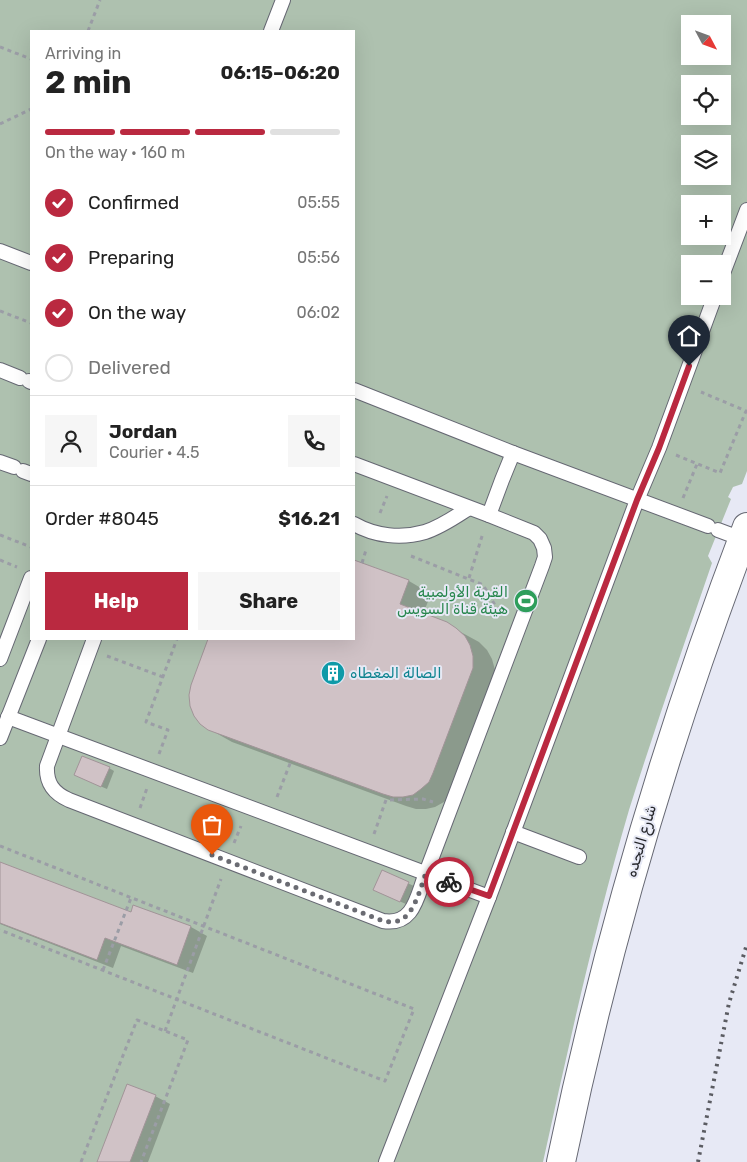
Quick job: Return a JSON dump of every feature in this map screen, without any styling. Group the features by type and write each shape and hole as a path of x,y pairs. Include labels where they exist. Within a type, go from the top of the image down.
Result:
{"street":[{"name":"شارع النجده","path":"561,1162 573,1103 620,914 679,717 708,633 729,530"}],"lane":[{"path":"271,30 283,0"},
{"path":"730,255 747,210"},
{"path":"0,250 30,263"},
{"path":"386,1162 489,896 712,305"},
{"path":"0,370 27,380"},
{"path":"355,390 637,500 729,530"},
{"path":"489,515 513,453"},
{"path":"0,462 23,471"},
{"path":"92,644 49,759 48,780 56,793 69,800 383,921 401,920 409,914 413,906 545,557 540,539 534,533 355,464"},
{"path":"355,525 376,533 393,536 409,535 426,532 469,508"},
{"path":"0,658 30,581"},
{"path":"0,738 38,640"},
{"path":"8,717 489,896"},
{"path":"512,832 579,857"}],"path":[{"path":"88,30 100,0"},
{"path":"0,47 30,59"},
{"path":"0,124 30,110"},
{"path":"0,311 30,323"},
{"path":"659,448 720,473 746,411 682,384"},
{"path":"677,514 697,464"},
{"path":"469,578 489,515"},
{"path":"0,535 30,547"},
{"path":"406,554 481,584 499,611 520,625"},
{"path":"133,825 168,730 146,722 177,640"},
{"path":"92,644 163,676"},
{"path":"164,1031 241,824 264,833 291,761"},
{"path":"367,851 386,800 422,799 451,808"},
{"path":"0,846 414,1009 385,1082 0,930"},
{"path":"103,970 131,898"},
{"path":"81,1162 137,1020 188,1040 141,1162"}],"green space":[{"name":"القرية الأولمبية هيئة قناة السويس","path":"0,0 747,0 747,471 742,484 733,487 728,497 731,499 708,556 712,563 629,810 573,1029 543,1162 0,1162"}],"building":[{"name":"الصالة المغطاه","path":"355,560 409,580 400,604 447,622 456,628 465,636 473,656 473,668 429,782 413,795 403,797 383,794 208,730 194,716 190,706 189,695 208,640 355,640"},
{"path":"82,756 110,767 101,787 74,775"},
{"path":"0,862 131,912 133,905 191,926 177,965 105,938 97,960 0,923"},
{"path":"382,870 409,882 400,902 373,890"},
{"path":"127,1084 156,1095 130,1162 97,1162"}],"railway":[{"path":"698,1162 729,1003 747,944"}],"way so far":[{"path":"212,855 383,921 401,920 409,914 426,873 449,882"}],"place":[{"name":"القرية الأولمبية هيئة قناة السويس","path":"526,601"},
{"name":"الصالة المغطاه","path":"333,673"}],"route":[{"path":"449,882 489,896 689,366"}]}
